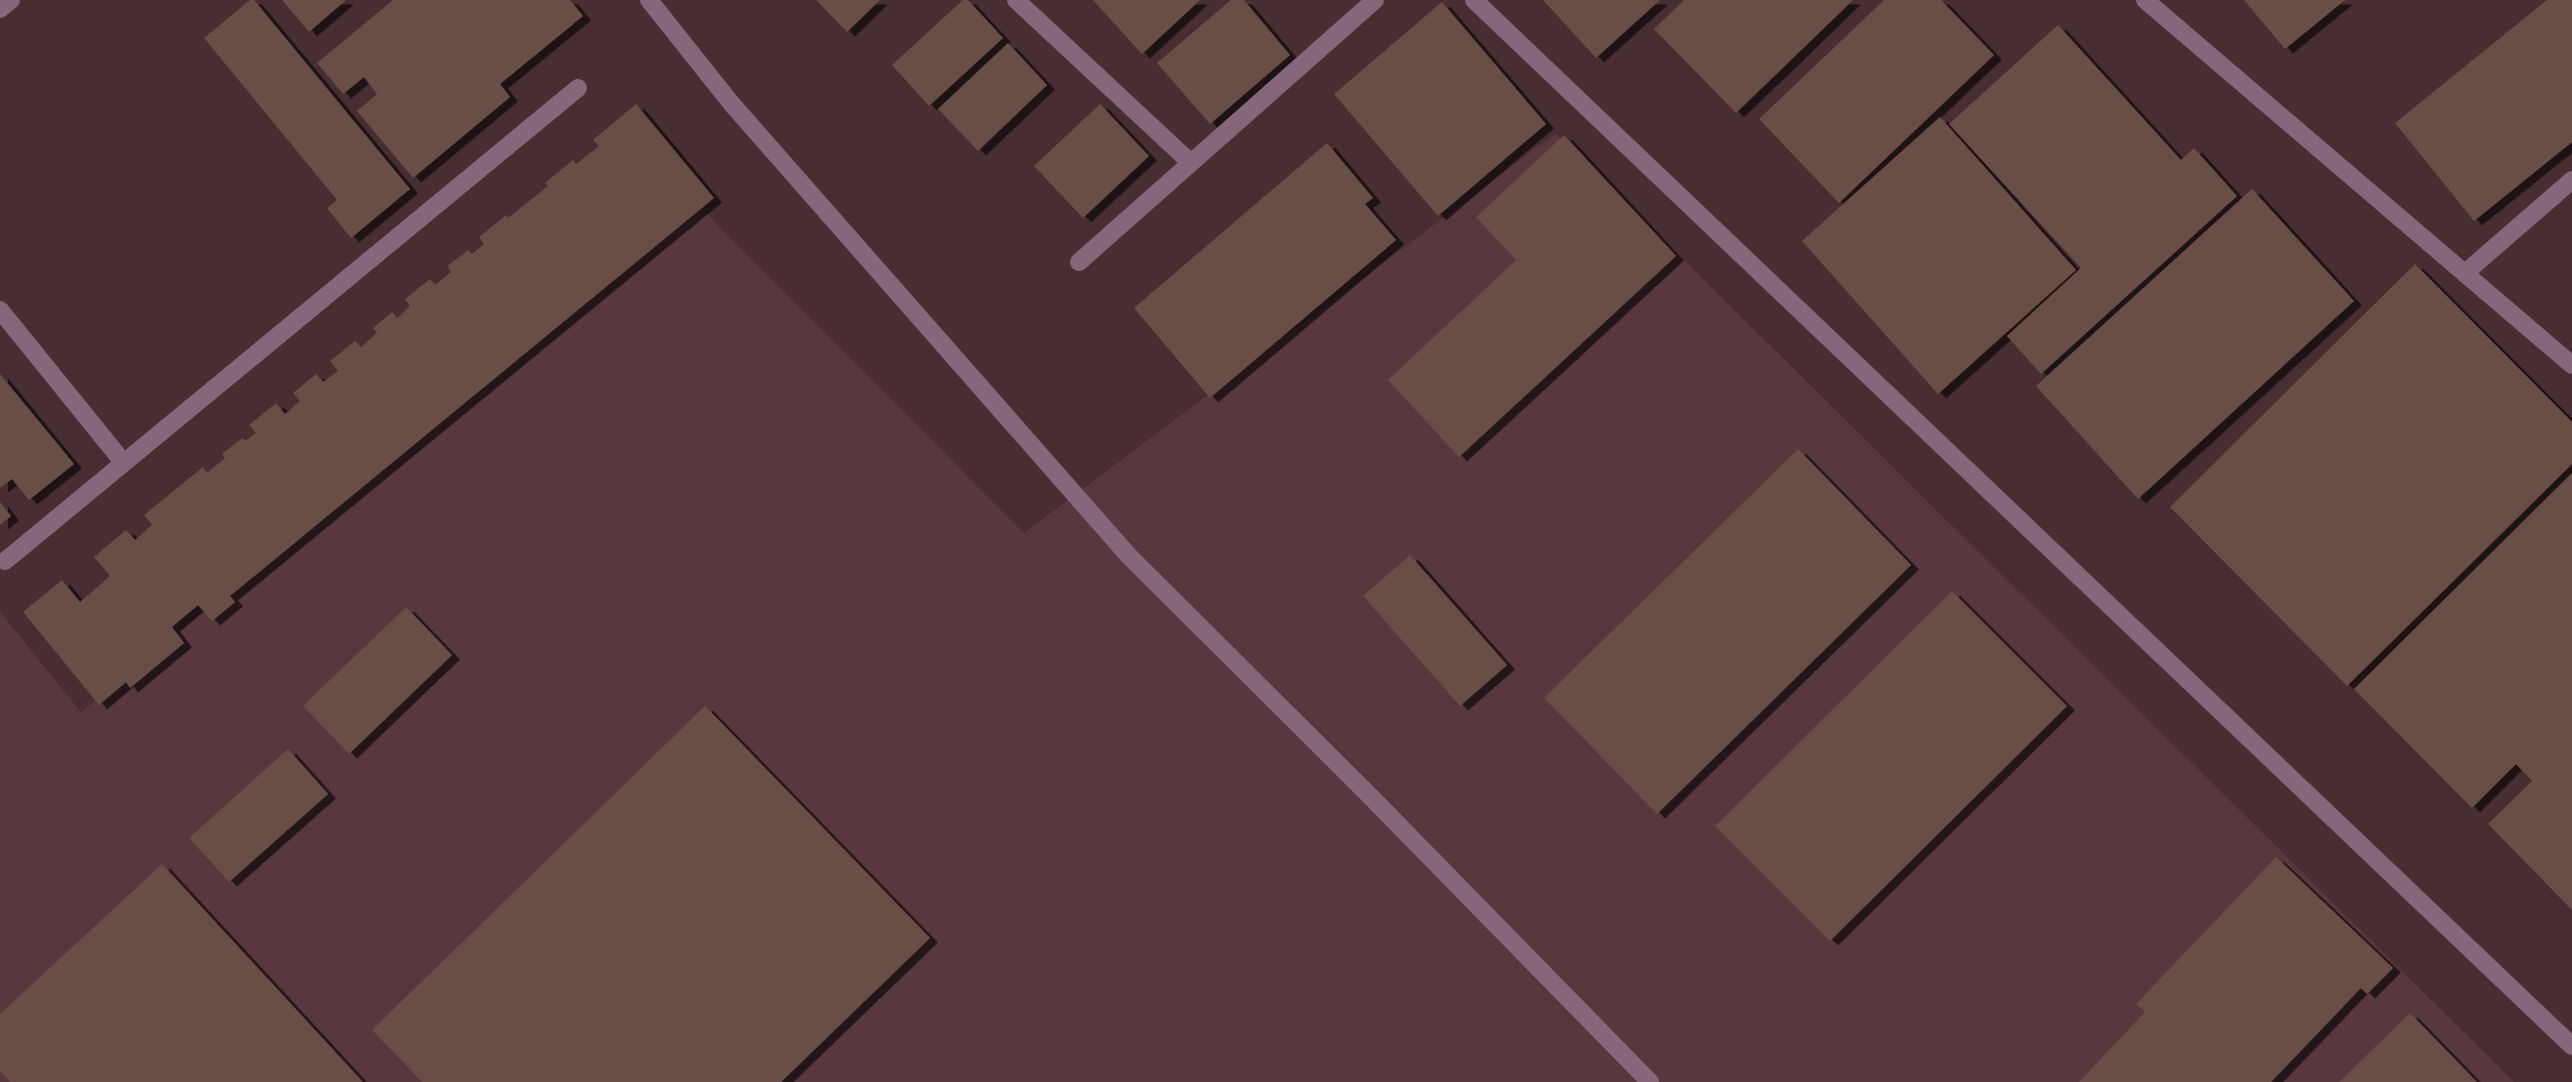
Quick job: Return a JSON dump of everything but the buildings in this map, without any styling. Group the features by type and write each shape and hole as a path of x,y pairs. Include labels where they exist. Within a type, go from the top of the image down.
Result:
{"street":[{"path":"0,9 11,0"},
{"path":"649,0 731,103 1128,555 1650,1082"},
{"path":"1016,0 1191,163"},
{"path":"1079,262 1375,0"},
{"path":"1474,0 2572,1046"},
{"path":"2145,0 2572,365"},
{"path":"5,561 578,88"},
{"path":"2465,273 2572,180"},
{"path":"0,310 122,462"}],"shaded area":[{"path":"1556,133 2514,1082 0,1082 0,612 81,712 701,208 1024,533"}]}
